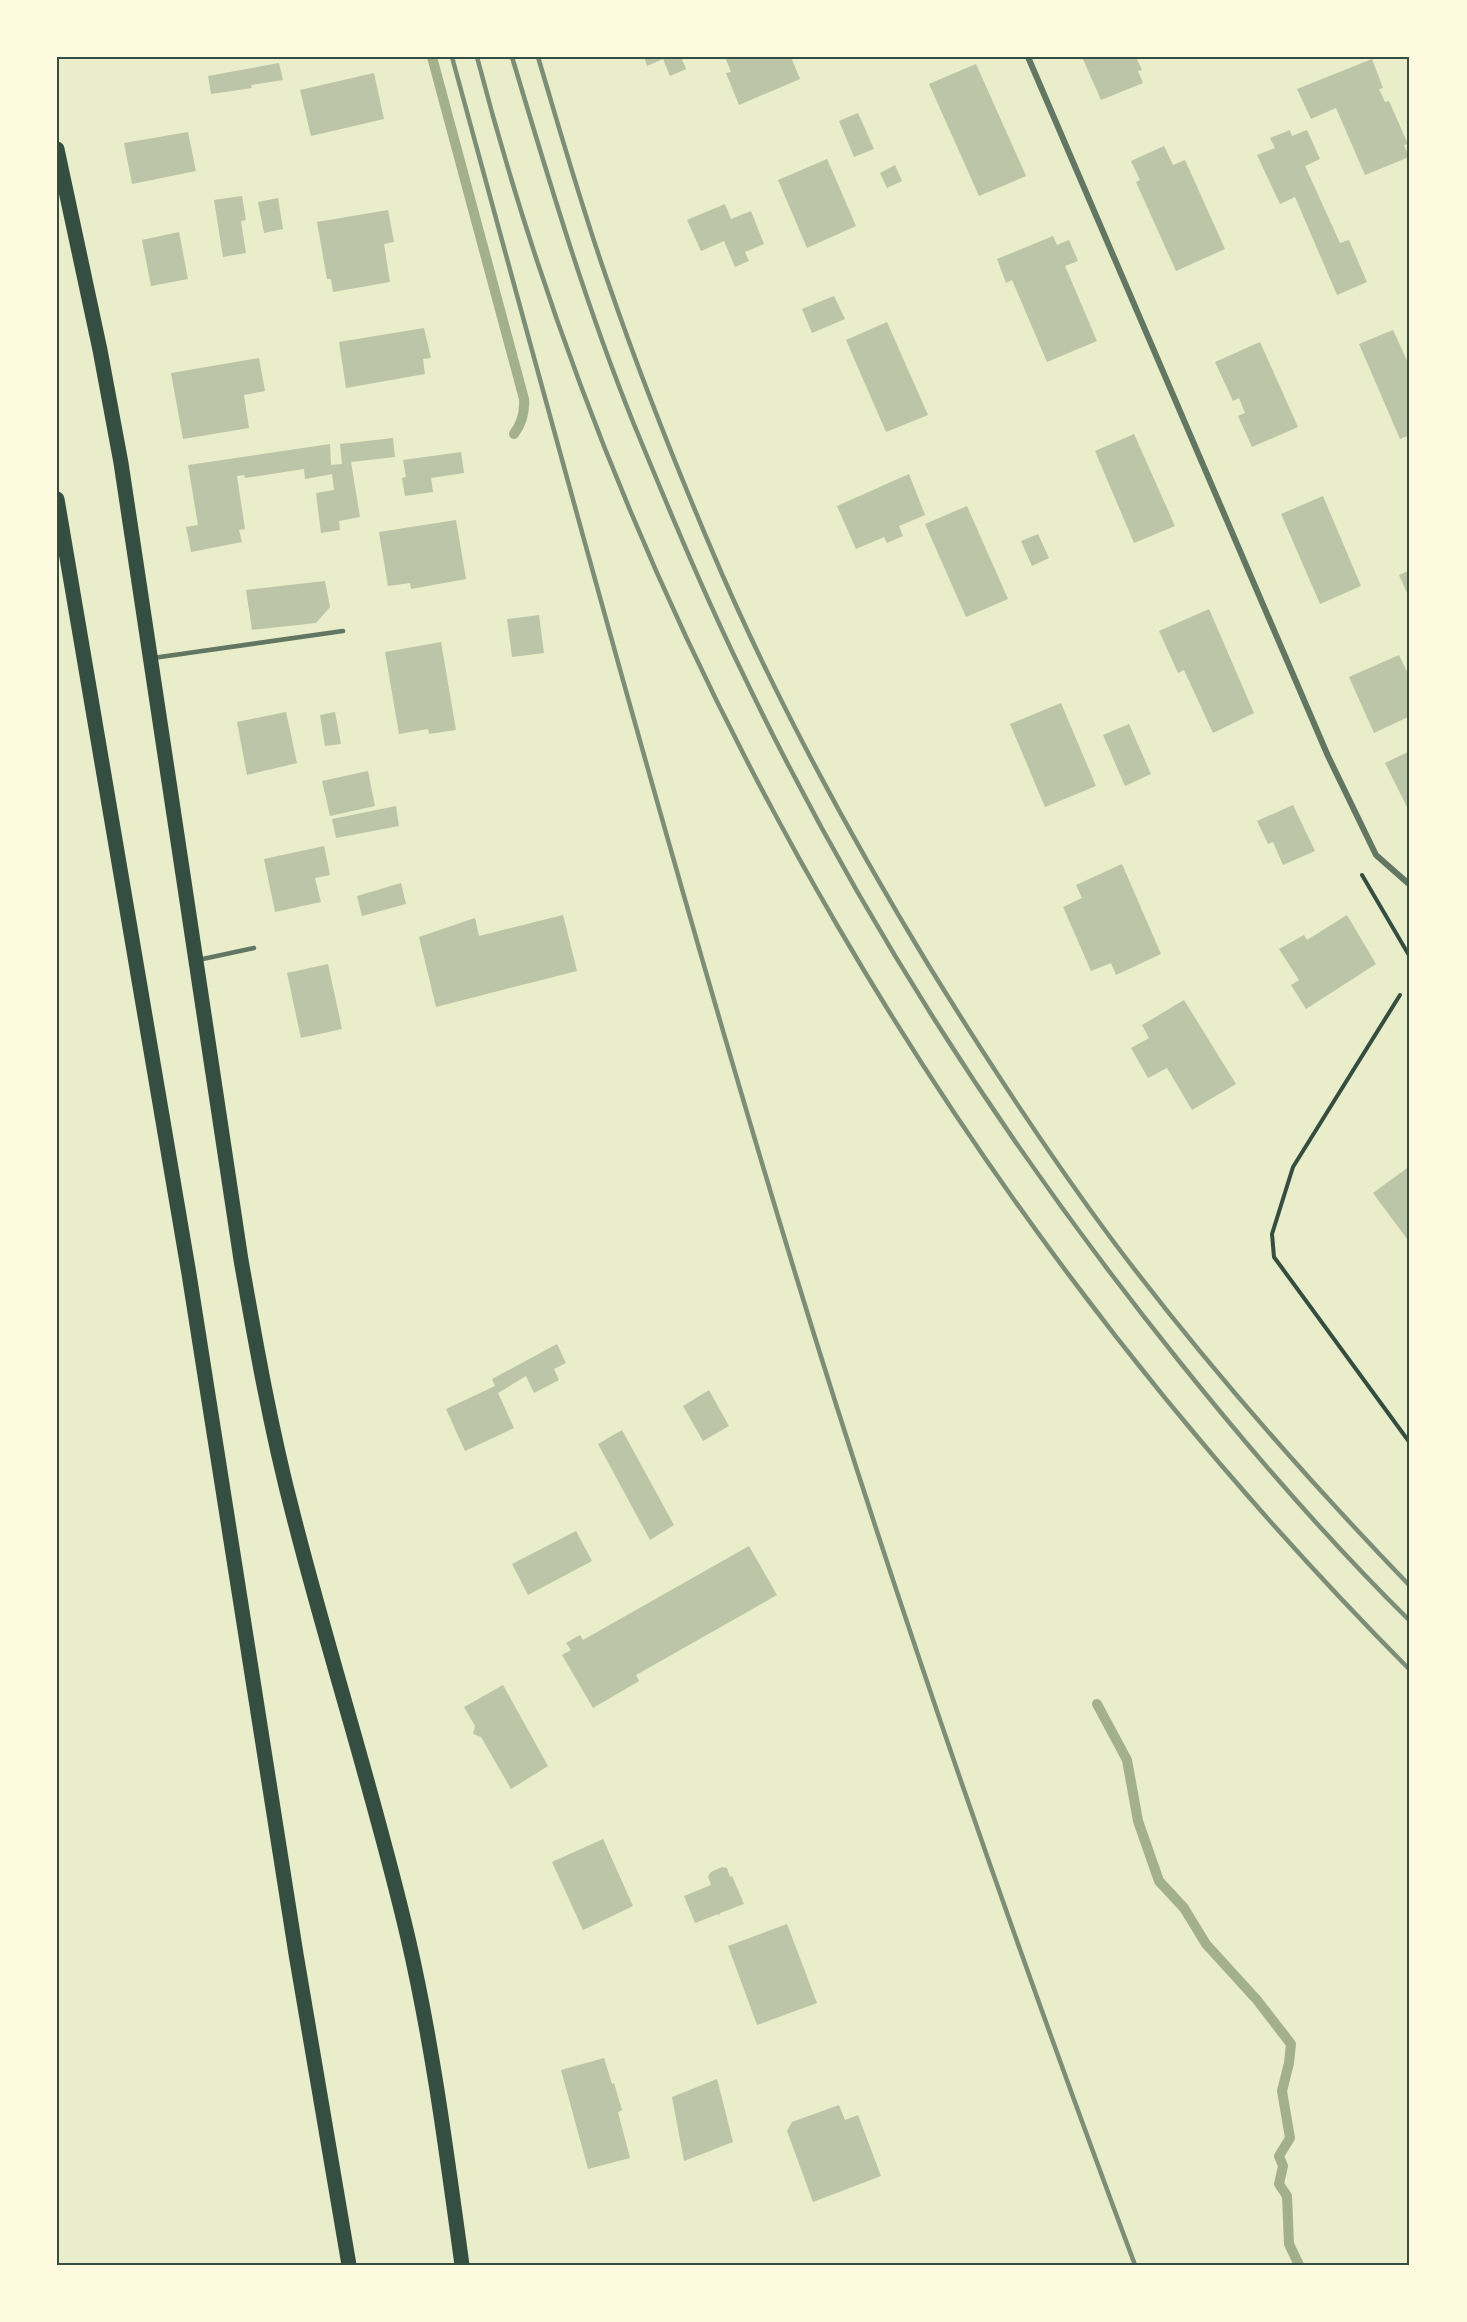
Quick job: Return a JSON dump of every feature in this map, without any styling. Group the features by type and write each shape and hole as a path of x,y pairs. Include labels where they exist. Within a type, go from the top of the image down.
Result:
{"main road":[{"path":"57,149 100,350 121,463 241,1260 263,1387 295,1523 408,1937 424,2012 462,2265"},
{"path":"57,499 191,1286 296,1954 349,2265"}],"street":[{"path":"1028,57 1328,756 1376,855 1410,885"}],"lane":[{"path":"150,659 343,631"},
{"path":"196,960 254,948"}],"path":[{"path":"1400,995 1293,1167 1272,1234 1274,1257 1410,1443"}],"building":[{"path":"644,57 681,57 686,69 670,76 663,59 647,66"},
{"path":"725,57 791,57 800,79 739,105 726,73 731,72"},
{"path":"1082,57 1136,57 1142,70 1138,71 1143,83 1101,100"},
{"path":"1372,59 1383,88 1379,89 1385,102 1389,101 1408,144 1404,145 1409,157 1365,175 1336,108 1311,119 1297,89"},
{"path":"279,63 283,80 251,85 252,88 211,94 208,76"},
{"path":"976,64 1026,176 979,196 929,84"},
{"path":"374,73 384,119 311,136 300,90"},
{"path":"858,113 874,149 854,157 839,121"},
{"path":"1290,130 1292,136 1307,130 1320,159 1305,166 1340,243 1349,240 1367,282 1337,295 1295,197 1280,204 1257,155 1275,148 1270,138"},
{"path":"188,132 196,171 132,184 124,143"},
{"path":"1164,146 1173,165 1185,160 1225,249 1176,271 1136,182 1140,180 1131,161"},
{"path":"827,159 856,226 807,248 778,180"},
{"path":"895,165 902,181 887,188 880,173"},
{"path":"242,196 246,220 241,221 246,253 223,257 214,200"},
{"path":"278,198 283,229 264,233 258,202"},
{"path":"725,204 731,219 751,211 764,244 745,252 749,261 735,267 724,241 701,251 687,220"},
{"path":"388,210 394,242 384,244 390,282 333,292 331,279 327,279 317,222"},
{"path":"179,232 188,279 151,286 142,240"},
{"path":"1053,236 1057,245 1069,240 1078,261 1065,266 1097,341 1047,362 1012,280 1006,283 997,259"},
{"path":"834,296 845,319 812,333 802,309"},
{"path":"887,322 928,415 886,432 846,340"},
{"path":"424,328 431,358 423,359 425,374 346,388 339,342"},
{"path":"1393,330 1410,367 1410,435 1400,439 1359,344"},
{"path":"1260,342 1298,427 1252,447 1238,416 1245,413 1239,398 1233,401 1215,362"},
{"path":"259,358 265,391 244,395 249,428 183,439 171,373"},
{"path":"1134,434 1175,526 1134,543 1095,451"},
{"path":"393,438 395,457 351,462 360,517 339,521 340,530 321,533 316,493 334,490 332,474 305,479 304,469 245,478 244,475 237,476 245,529 239,530 242,542 191,552 186,527 198,525 188,465 330,444 331,465 342,464 340,444"},
{"path":"461,452 464,473 431,478 433,492 405,496 402,478 406,477 403,460"},
{"path":"909,474 925,515 899,526 903,536 887,543 884,537 856,549 837,506"},
{"path":"1323,496 1361,586 1320,604 1281,514"},
{"path":"967,506 1008,599 966,617 925,524"},
{"path":"456,520 466,579 411,589 410,583 388,586 379,532"},
{"path":"1038,534 1049,558 1032,566 1021,541"},
{"path":"1410,570 1410,595 1408,595 1399,575"},
{"path":"325,581 330,607 316,623 252,630 246,590"},
{"path":"1209,609 1254,713 1213,733 1184,670 1178,673 1159,631"},
{"path":"539,615 544,653 512,657 507,619"},
{"path":"441,642 456,730 429,734 428,729 399,734 385,652"},
{"path":"1399,655 1410,678 1410,716 1374,733 1349,677"},
{"path":"1061,703 1096,786 1045,807 1010,724"},
{"path":"286,712 297,763 247,775 237,722"},
{"path":"335,712 341,744 325,746 320,715"},
{"path":"1129,724 1151,774 1125,786 1103,735"},
{"path":"1410,751 1410,806 1407,807 1385,763"},
{"path":"368,771 375,806 330,816 322,781"},
{"path":"1293,805 1315,851 1283,865 1273,842 1268,844 1257,821"},
{"path":"396,806 399,826 336,838 332,819"},
{"path":"324,846 330,875 315,878 321,902 275,912 264,859"},
{"path":"1122,864 1161,954 1116,975 1111,963 1091,971 1063,907 1082,898 1076,885"},
{"path":"401,883 406,904 362,916 357,896"},
{"path":"563,915 577,971 436,1007 419,937 475,918 479,936"},
{"path":"1347,915 1376,964 1306,1009 1291,985 1299,980 1279,949 1304,935 1307,940"},
{"path":"328,964 342,1029 301,1038 287,973"},
{"path":"1184,1000 1236,1084 1192,1110 1167,1068 1148,1078 1131,1048 1149,1038 1142,1025"},
{"path":"1410,1166 1410,1243 1373,1193"},
{"path":"557,1344 566,1363 554,1369 559,1380 534,1393 526,1376 498,1393 514,1428 465,1451 446,1409 495,1386 492,1379"},
{"path":"709,1390 729,1426 703,1441 683,1406"},
{"path":"622,1430 674,1525 650,1540 598,1444"},
{"path":"576,1531 592,1561 528,1595 512,1564"},
{"path":"749,1546 777,1595 636,1675 639,1681 593,1708 562,1655 571,1650 566,1643 580,1635 583,1640"},
{"path":"503,1685 548,1766 511,1789 481,1737 473,1734 475,1726 464,1707"},
{"path":"603,1839 633,1906 583,1930 552,1862"},
{"path":"722,1867 727,1868 730,1877 732,1876 744,1904 720,1913 719,1916 718,1914 695,1923 684,1896 711,1885 708,1876"},
{"path":"787,1924 817,2003 757,2025 728,1946"},
{"path":"604,2058 622,2110 618,2112 630,2158 588,2169 561,2070"},
{"path":"717,2079 733,2142 684,2161 672,2097"},
{"path":"839,2105 845,2120 858,2115 881,2176 813,2202 787,2131 792,2122"}],"waterway":[{"path":"432,57 524,399 522,417 514,434"},
{"path":"1097,1704 1127,1760 1138,1821 1159,1881 1184,1908 1206,1944 1257,2000 1291,2044 1282,2091 1290,2138 1279,2156 1283,2166 1279,2184 1287,2196 1289,2244 1299,2265"}],"railway":[{"path":"452,57 662,820 796,1276 875,1525 958,1773 1135,2265"},
{"path":"477,57 545,283 628,504 725,718 837,925 962,1124 1100,1315 1249,1497 1410,1670"},
{"path":"512,57 583,287 633,422 728,643 788,765 837,855 941,1030 997,1115 1116,1281 1262,1461 1349,1559 1410,1621"},
{"path":"538,57 572,173 621,321 683,482 758,654 869,864 995,1071 1113,1241 1183,1331 1256,1418 1410,1586"}]}
